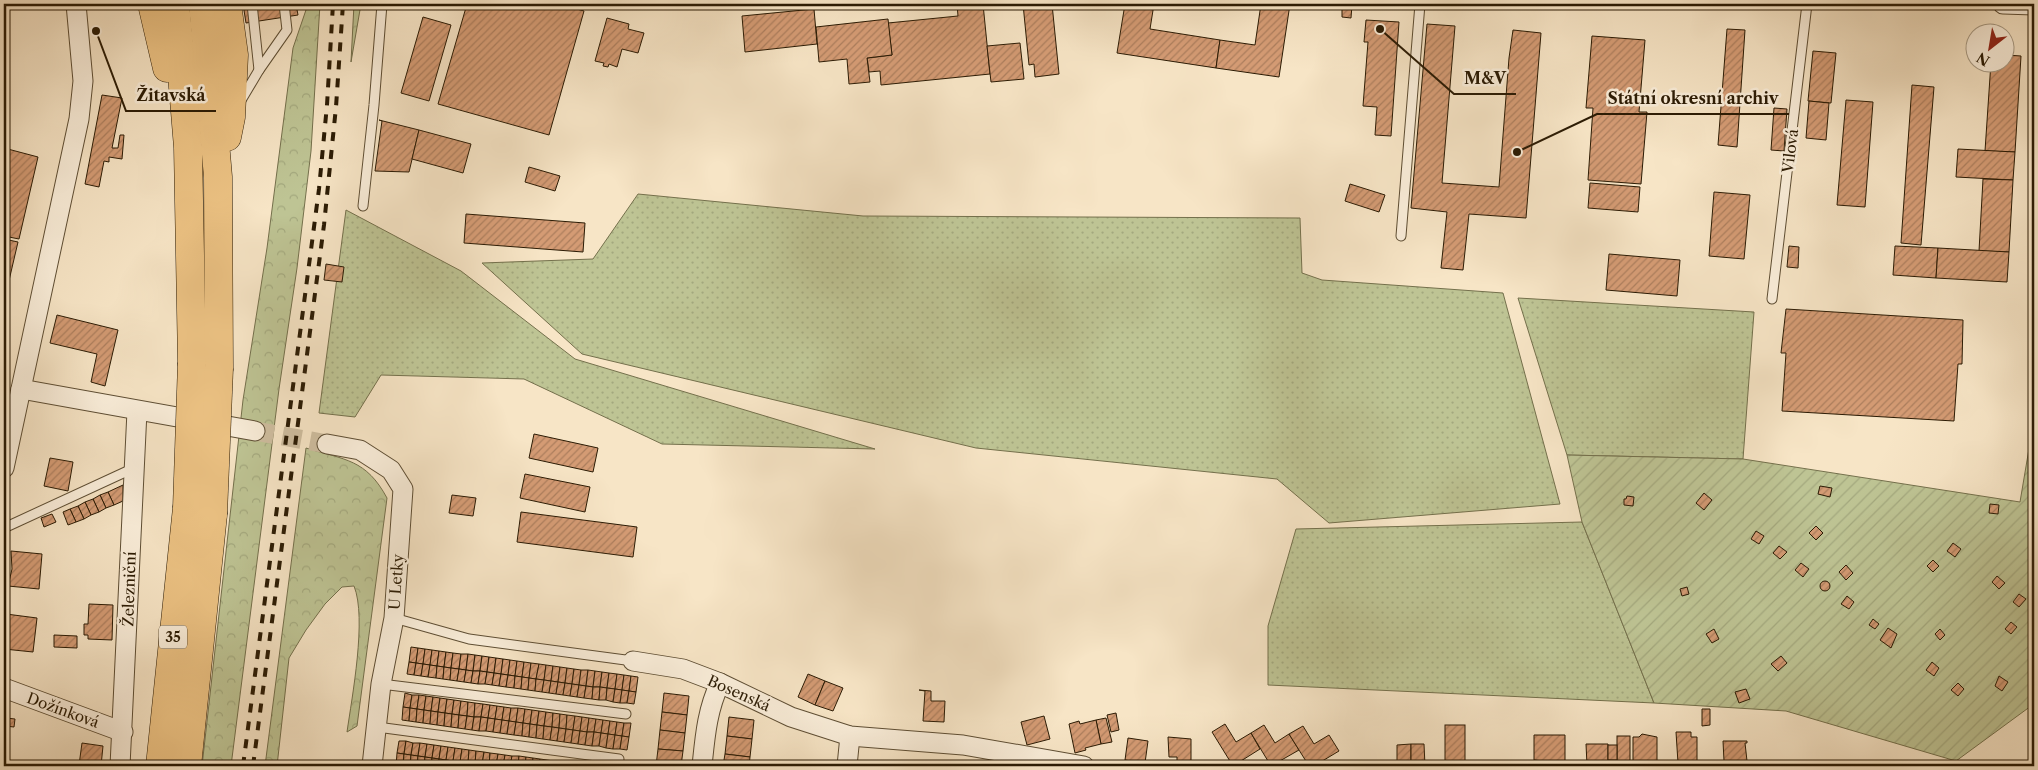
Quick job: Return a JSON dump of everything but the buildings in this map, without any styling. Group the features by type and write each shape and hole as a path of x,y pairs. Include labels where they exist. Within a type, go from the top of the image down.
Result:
{"highway":[{"path":"152,4 188,148"},
{"name":"35","path":"160,766 186,508 192,363 188,148 174,4"},
{"name":"35","path":"187,766 213,514 219,368 218,177 203,4"},
{"path":"218,177 231,117 234,54 227,4"}],"street":[{"path":"4,468 79,119 84,81 76,4"},
{"path":"2003,4 2034,5"},
{"path":"21,389 255,431"},
{"name":"Železniční","path":"120,766 137,411"},
{"name":"U Letky","path":"327,444 360,450 391,470 402,489 394,618 381,684 372,766"},
{"name":"Bosenská","path":"633,661 683,669 791,717 850,736 963,744 1084,766"},
{"path":"702,766 706,728 712,700 720,684"},
{"name":"Dožínková","path":"4,688 123,732"},
{"path":"847,766 850,736"}],"lane":[{"path":"252,4 259,70"},
{"path":"231,117 259,70 287,30 284,4"},
{"path":"363,206 382,4"},
{"path":"1401,236 1420,4"},
{"name":"Vilová","path":"1772,299 1807,4"},
{"path":"4,528 134,468"},
{"name":"Bosenská","path":"394,618 469,638 633,661"},
{"path":"381,684 626,714"},
{"path":"377,727 618,759"}],"green space":[{"path":"308,4 320,4 311,151 231,766 202,766 243,400 267,248 293,48"},
{"path":"354,4 361,4 351,62"},
{"path":"638,194 863,216 1300,218 1302,273 1322,280 1503,293 1560,504 1329,523 1277,479 976,448 582,354 482,263 593,259"},
{"path":"346,210 461,271 575,359 875,449 662,444 524,379 381,375 355,417 319,413"},
{"path":"1518,298 1754,312 1743,459 1567,455"},
{"path":"2034,419 2034,707 2031,706 1956,761 1786,711 1654,703 1582,522 1567,455 1743,459 2020,502"},
{"path":"306,448 343,459 362,468 371,475 387,498 357,726 347,732 359,637 358,600 354,586 342,587 325,604 289,658 277,766 265,766"},
{"path":"1582,522 1654,703 1268,685 1268,626 1296,529"}],"tunnel":[{"path":"255,431 327,444"}],"railway":[{"path":"243,766 319,189 327,105 333,4"},
{"path":"253,766 324,225 336,107 343,4"}],"place":[{"name":"M&V","path":"1380,29"},
{"name":"Žitavská","path":"96,31"},
{"name":"Státní okresní archiv","path":"1517,152"}]}
